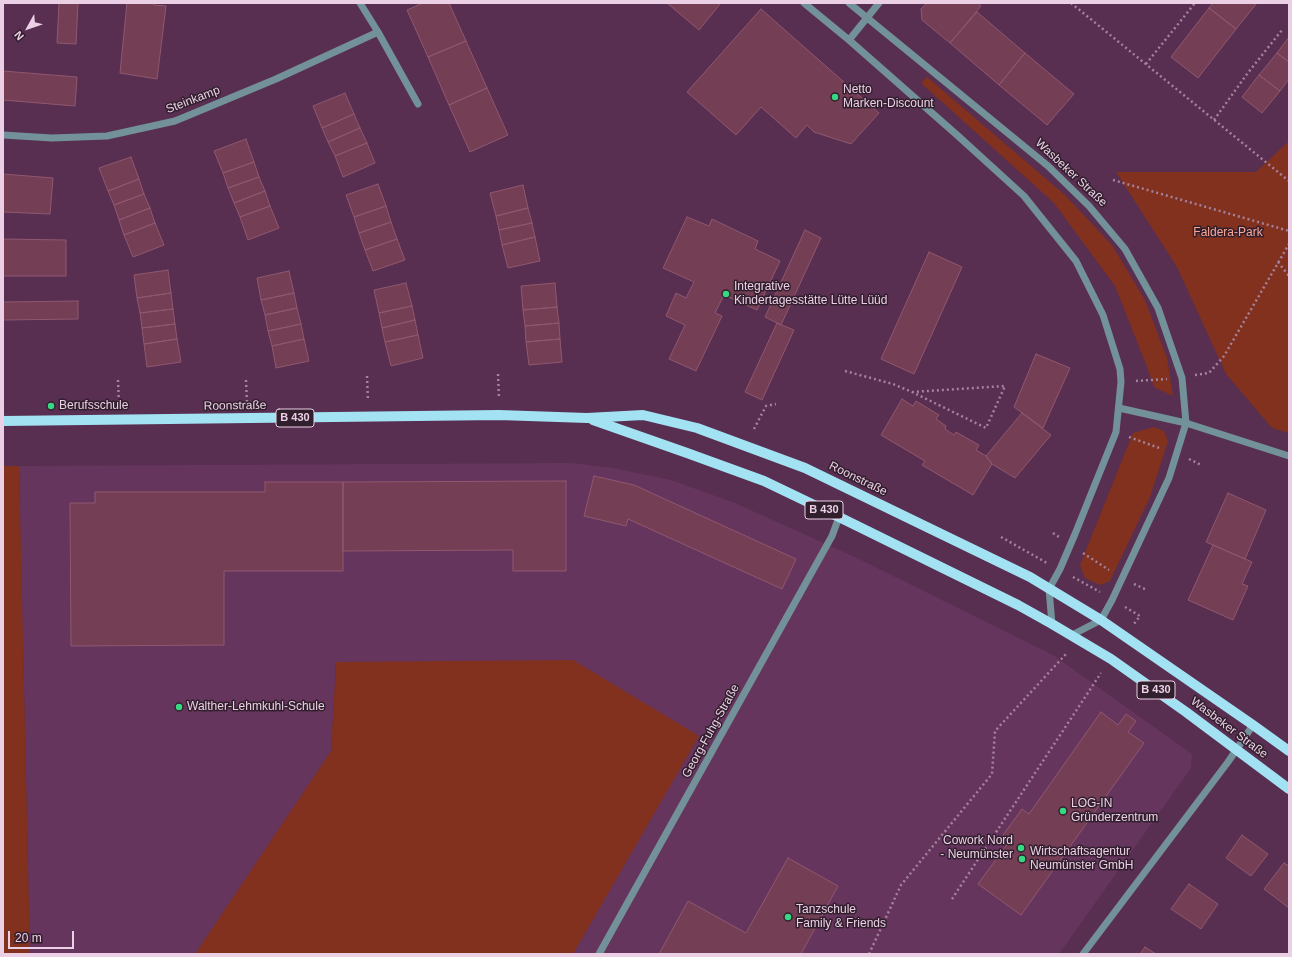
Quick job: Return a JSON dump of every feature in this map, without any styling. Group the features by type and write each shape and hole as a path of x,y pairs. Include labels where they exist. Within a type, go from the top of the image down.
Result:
{"main road":[{"name":"Roonstraße","path":"3,421 499,416 587,418 643,415 704,430 805,468 1030,577 1101,620"},
{"name":"Roonstraße","path":"587,418 764,482 840,517 1004,598 1052,624"},
{"name":"Wasbeker Straße","path":"1101,620 1289,751"},
{"name":"Wasbeker Straße","path":"1052,624 1111,659 1186,712 1289,789"}],"street":[{"path":"360,3 418,104"},
{"path":"804,3 849,40 1024,196 1076,261 1104,315 1120,368 1121,382 1116,432 1060,569 1049,589 1052,624"},
{"name":"Wasbeker Straße","path":"849,3 1048,166 1089,206 1125,249 1158,308 1182,378 1186,423 1169,478 1123,578 1101,620"},
{"path":"849,40 879,3"},
{"name":"Steinkamp","path":"3,135 52,138 107,136 175,121 276,79 378,32"},
{"path":"1119,408 1186,423 1289,456"},
{"name":"Georg-Fuhg-Straße","path":"599,954 832,536 840,517"},
{"path":"1072,635 1101,620"},
{"path":"1083,954 1237,750 1253,725"}],"path":[{"path":"1071,3 1289,181"},
{"path":"1146,64 1195,3"},
{"path":"1214,120 1247,74 1282,30"},
{"path":"1113,180 1289,232"},
{"path":"1121,382 1182,378 1209,372 1224,356 1289,244"},
{"path":"1278,262 1289,276"},
{"path":"845,371 893,384 986,428 1005,386 912,392"},
{"path":"498,374 499,416"},
{"path":"367,376 367,381"},
{"path":"118,380 119,420"},
{"path":"246,380 248,418"},
{"path":"754,429 766,406 776,404"},
{"path":"1116,432 1177,454 1201,465"},
{"path":"1053,533 1123,578 1146,590"},
{"path":"869,954 901,884 992,774 995,732 1066,654"},
{"path":"952,899 1100,675"}],"shaded area":[{"path":"571,463 613,468 671,480 735,503 857,558 1053,655 1192,754 1191,768 1059,954 573,954 699,735 336,662 331,751 195,954 30,954 19,466"}],"green space":[{"path":"927,77 1065,195 1112,245 1145,300 1167,358 1173,396 1154,387 1115,286 1054,203 921,83"},
{"name":"Faldera-Park","path":"1289,141 1289,433 1272,428 1226,374 1177,267 1116,172 1256,172"},
{"path":"1154,427 1164,431 1168,441 1150,497 1110,581 1100,585 1085,578 1080,565 1133,433"},
{"path":"3,466 19,466 30,954 3,954"},
{"path":"573,660 699,736 573,954 195,954 331,751 336,662"}],"building":[{"path":"59,3 78,3 76,44 57,43"},
{"path":"127,3 154,3 154,5 166,6 157,79 120,73"},
{"path":"423,3 449,3 466,41 428,57 407,10"},
{"path":"667,3 721,3 699,30"},
{"path":"927,3 977,3 981,6 950,43 922,20 921,9"},
{"path":"1213,3 1257,3 1236,29 1209,8"},
{"path":"1209,8 1236,29 1198,78 1171,57"},
{"path":"761,9 879,113 851,144 814,132 807,125 796,138 761,107 736,135 687,92"},
{"path":"977,12 1025,53 999,85 950,43"},
{"path":"1289,37 1289,62 1277,53"},
{"path":"466,41 487,88 449,105 428,57"},
{"path":"1025,53 1074,94 1047,125 999,85"},
{"path":"1277,53 1289,62 1289,79 1280,91 1259,75"},
{"path":"3,71 77,77 75,106 3,100"},
{"path":"1259,75 1280,91 1262,113 1242,97"},
{"path":"487,88 508,135 470,152 449,105"},
{"path":"345,93 354,114 322,128 313,106"},
{"path":"354,114 360,128 328,142 322,128"},
{"path":"360,128 367,143 335,156 328,142"},
{"path":"246,139 254,162 223,173 214,151"},
{"path":"367,143 375,163 343,177 335,156"},
{"path":"131,157 139,179 108,191 99,168"},
{"path":"254,162 259,177 228,188 223,173"},
{"path":"3,174 53,178 50,214 3,212"},
{"path":"259,177 265,191 234,203 228,188"},
{"path":"139,179 144,194 114,205 108,191"},
{"path":"378,184 386,206 354,217 346,195"},
{"path":"523,185 528,208 496,216 490,193"},
{"path":"265,191 270,206 240,217 234,203"},
{"path":"144,194 150,208 119,220 114,205"},
{"path":"270,206 279,228 248,240 240,217"},
{"path":"386,206 391,222 359,233 354,217"},
{"path":"150,208 155,223 124,235 119,220"},
{"path":"528,208 532,223 499,230 496,216"},
{"name":"Integrative Kindertagesstätte Lütte Lüüd","path":"687,217 709,226 712,219 758,241 755,249 780,261 757,310 724,295 715,313 722,316 696,371 669,359 685,325 666,316 676,293 686,298 694,282 663,268"},
{"path":"391,222 397,239 365,250 359,233"},
{"path":"155,223 164,245 133,257 124,235"},
{"path":"532,223 535,237 502,245 499,230"},
{"path":"805,230 821,238 781,325 765,317"},
{"path":"535,237 540,261 508,268 502,245"},
{"path":"3,239 66,240 66,276 3,276"},
{"path":"397,239 405,260 373,271 365,250"},
{"path":"929,252 962,267 914,374 881,359"},
{"path":"168,270 171,293 137,298 134,275"},
{"path":"289,271 294,293 261,300 257,278"},
{"path":"406,283 412,306 379,313 374,290"},
{"path":"555,283 557,307 523,310 521,286"},
{"path":"171,293 173,309 140,313 137,298"},
{"path":"294,293 297,308 265,315 261,300"},
{"path":"78,301 78,319 3,320 3,302"},
{"path":"412,306 415,320 382,328 379,313"},
{"path":"557,307 559,323 525,326 523,310"},
{"path":"297,308 301,324 268,331 265,315"},
{"path":"173,309 175,324 142,328 140,313"},
{"path":"415,320 418,335 385,342 382,328"},
{"path":"559,323 560,339 526,342 525,326"},
{"path":"777,323 794,330 762,400 745,392"},
{"path":"175,324 177,339 144,344 142,328"},
{"path":"301,324 304,339 272,346 268,331"},
{"path":"418,335 423,358 391,366 385,342"},
{"path":"177,339 181,362 147,367 144,344"},
{"path":"304,339 309,361 276,368 272,346"},
{"path":"560,339 562,362 529,365 526,342"},
{"path":"1036,354 1070,368 1043,428 1014,407"},
{"path":"902,399 913,406 916,401 939,415 936,419 946,426 945,429 954,435 956,432 979,445 976,450 986,456 992,464 973,495 922,465 925,461 881,435"},
{"path":"1022,413 1051,435 1015,478 992,464 986,456"},
{"path":"594,476 634,485 796,559 782,589 628,519 626,526 584,516"},
{"path":"566,481 566,571 513,571 513,550 343,551 343,482"},
{"path":"265,482 343,482 343,571 224,571 224,645 71,646 70,503 95,503 95,492 265,492"},
{"path":"1228,493 1266,510 1245,559 1206,542"},
{"path":"1213,545 1252,562 1242,584 1248,586 1233,620 1188,600"},
{"name":"LOG-IN Gründerzentrum","path":"1101,712 1118,725 1126,714 1136,721 1128,732 1144,743 1021,915 978,884 1008,843 1001,838 1022,809 1029,814"},
{"path":"1242,835 1268,854 1251,876 1226,858"},
{"name":"Tanzschule Family & Friends","path":"788,858 838,886 801,954 659,954 688,901 746,933"},
{"path":"1284,863 1289,866 1289,908 1264,889"},
{"path":"1189,884 1218,904 1201,929 1171,909"},
{"path":"1145,947 1156,954 1140,954"}],"place":[{"name":"Netto Marken-Discount","path":"835,97"},
{"name":"Integrative Kindertagesstätte Lütte Lüüd","path":"726,294"},
{"name":"Berufsschule","path":"51,406"},
{"name":"Walther-Lehmkuhl-Schule","path":"179,707"},
{"name":"LOG-IN Gründerzentrum","path":"1063,811"},
{"name":"Cowork Nord - Neumünster","path":"1021,848"},
{"name":"Wirtschaftsagentur Neumünster GmbH","path":"1022,859"},
{"name":"Tanzschule Family & Friends","path":"788,917"}]}
